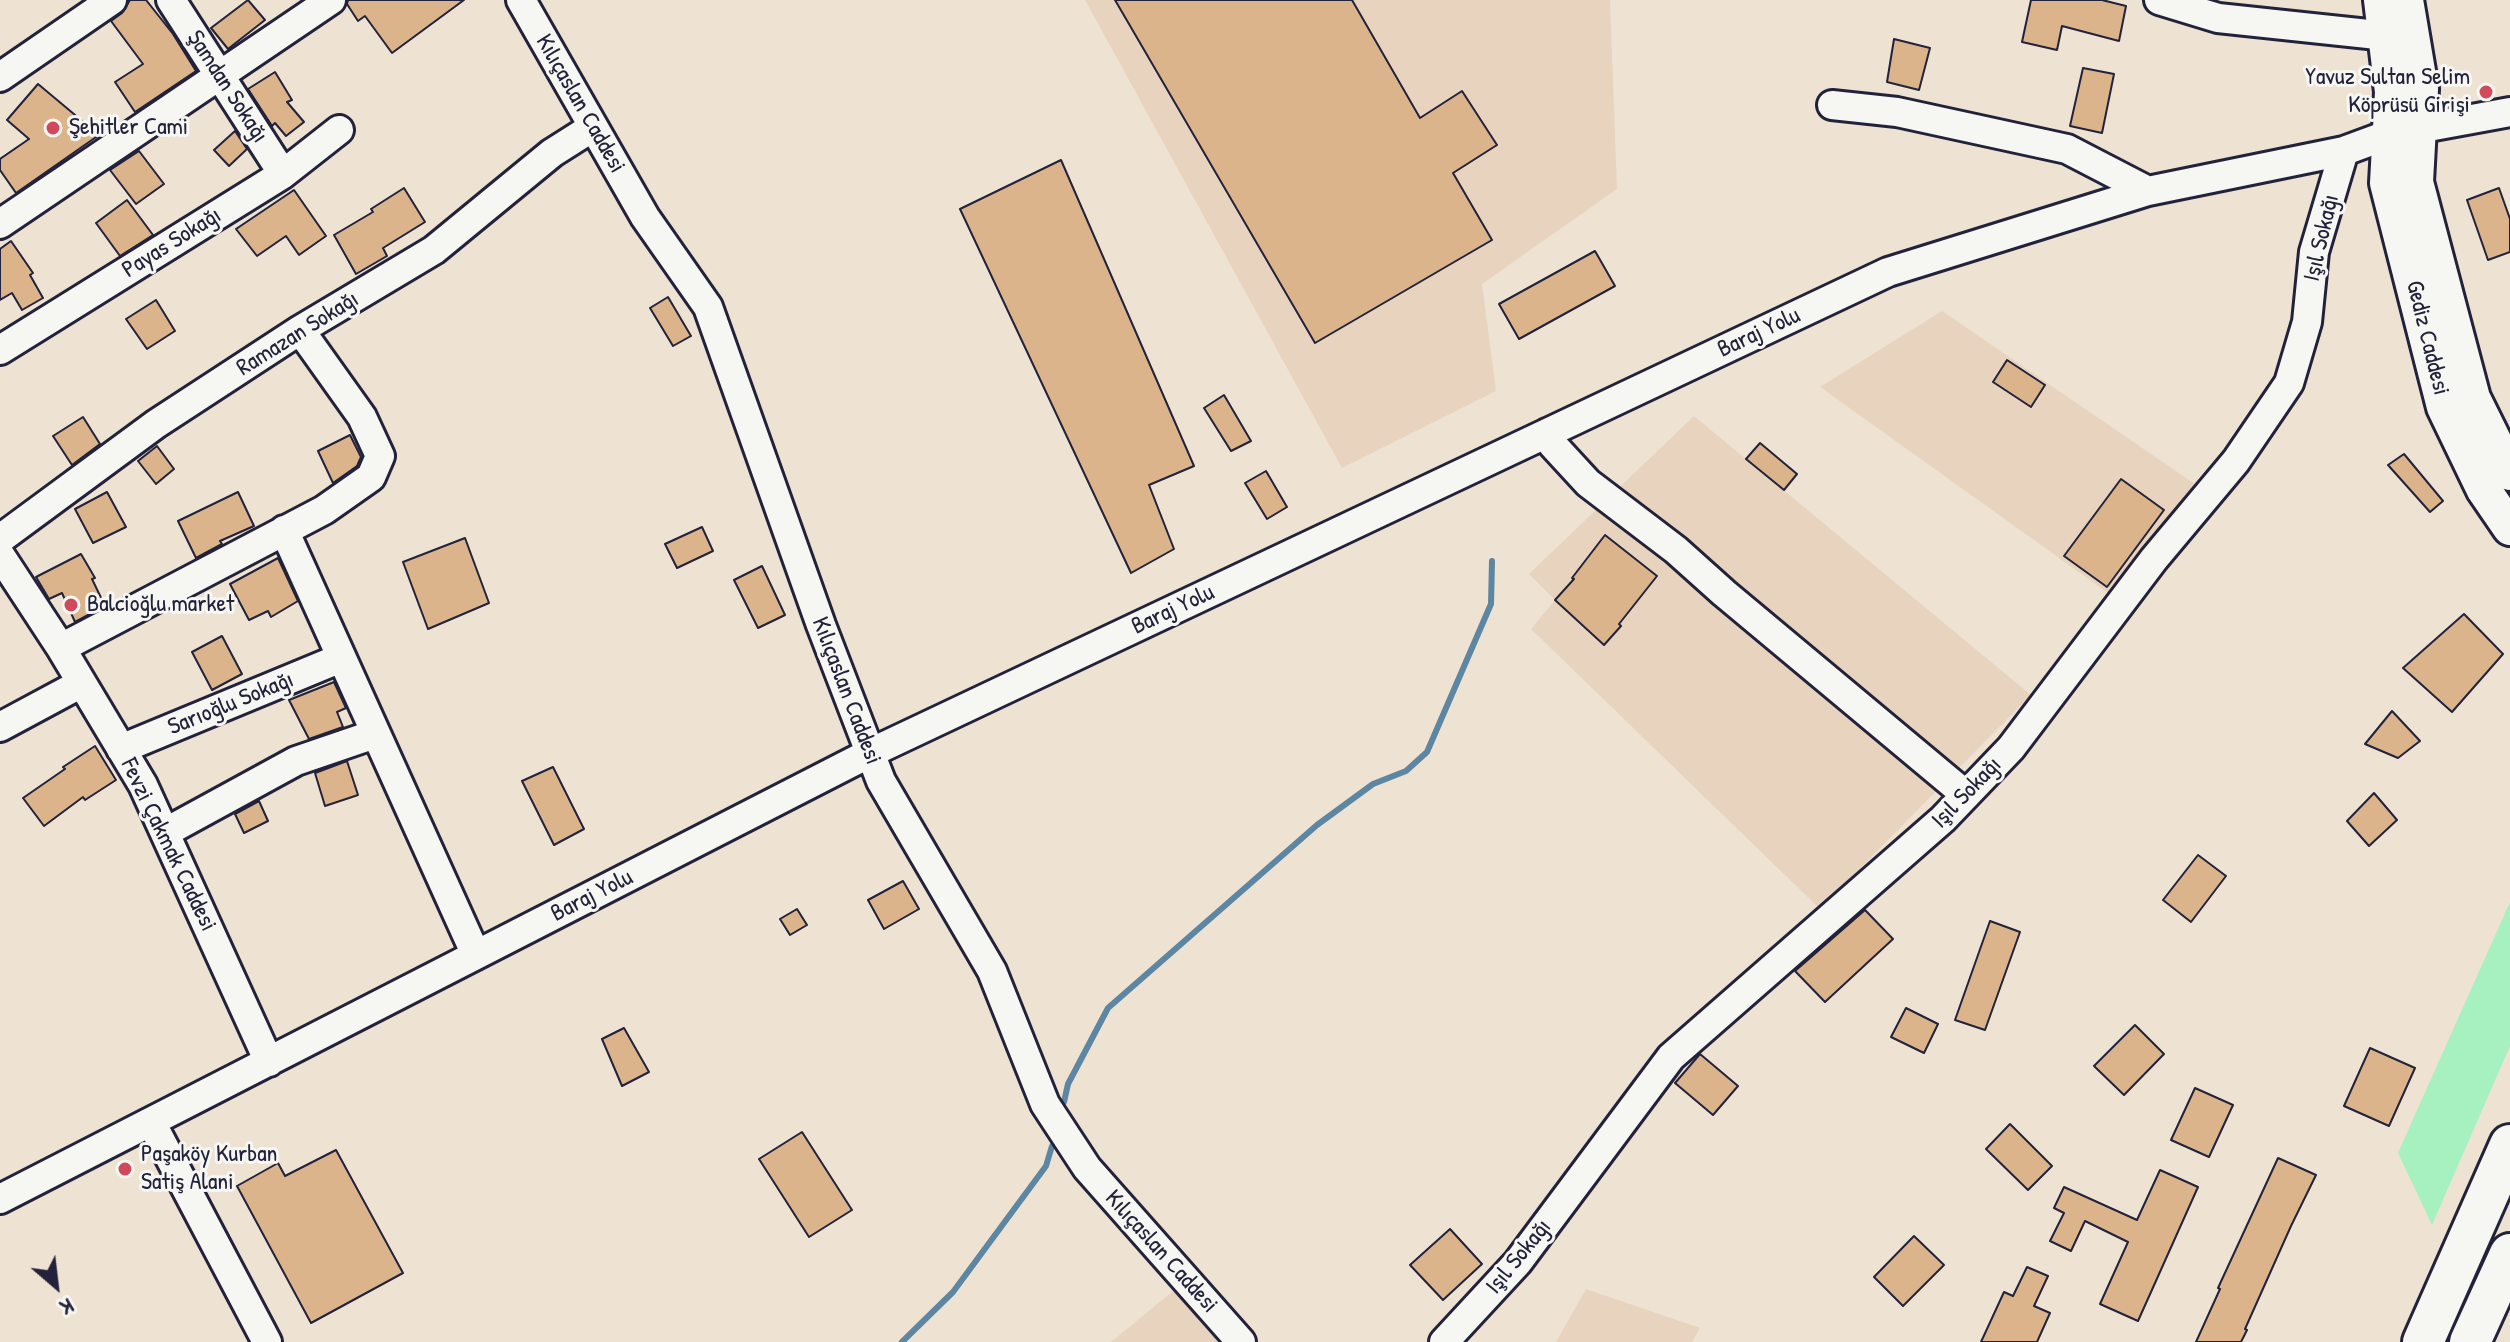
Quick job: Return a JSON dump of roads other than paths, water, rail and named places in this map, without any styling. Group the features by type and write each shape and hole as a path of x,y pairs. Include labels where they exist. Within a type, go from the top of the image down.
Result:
{"highway":[{"path":"2423,1342 2510,1145"},
{"path":"2412,1342 2489,1191"},
{"path":"2470,1342 2505,1265"},
{"path":"2479,1342 2505,1265"}],"main road":[{"path":"2381,0 2392,92 2405,132"},
{"path":"2405,132 2421,89 2406,0"},
{"name":"Gediz Caddesi","path":"2405,132 2473,398 2510,473"},
{"name":"Gediz Caddesi","path":"2405,132 2387,183 2444,407 2484,490 2510,528"}],"street":[{"path":"0,77 112,0"},
{"name":"Şamdan Sokağı","path":"171,0 283,174"},
{"path":"0,224 331,0"},
{"name":"Kılıçaslan Caddesi","path":"521,0 645,217 708,307 821,625 881,781 992,971 1045,1104 1087,1168 1241,1342"},
{"path":"2159,0 2218,18 2387,36"},
{"path":"1832,105 1897,112 2067,149 2148,191"},
{"name":"Baraj Yolu","path":"0,1199 870,753 1888,272 2148,191 2344,151 2405,132 2510,112"},
{"name":"Ramazan Sokağı","path":"0,539 156,424 300,330 434,250 552,153 593,127"},
{"name":"Payas Sokağı","path":"0,350 283,174 339,130"},
{"name":"Işıl Sokağı","path":"1444,1342 1518,1262 1671,1057 1943,819 2011,748 2154,559 2236,461 2289,383 2307,322 2314,252 2344,151"},
{"path":"61,648 324,510 371,477 380,456 362,417 300,330"},
{"path":"1547,433 1553,445 1588,483 1676,550 1966,795"},
{"path":"284,530 476,955"},
{"name":"Fevzi Çakmak Caddesi","path":"4,572 61,648 143,785 269,1062"},
{"name":"Sarıoğlu Sokağı","path":"121,749 341,658"},
{"path":"0,727 80,684"},
{"path":"166,832 296,761 375,734"},
{"path":"151,1122 267,1342"}],"waterway":[{"path":"1064,1102 1068,1084 1108,1008 1317,825 1373,784 1406,771 1427,752 1491,604 1492,561"},
{"path":"902,1342 953,1292 1046,1166 1052,1146"}],"place":[{"name":"Yavuz Sultan Selim Köprüsü Girişi","path":"2486,92"},
{"name":"Şehitler Cami","path":"53,128"},
{"name":"Balcioğlu market","path":"71,605"},
{"name":"Paşaköy Kurban Satiş Alani","path":"125,1169"}]}
